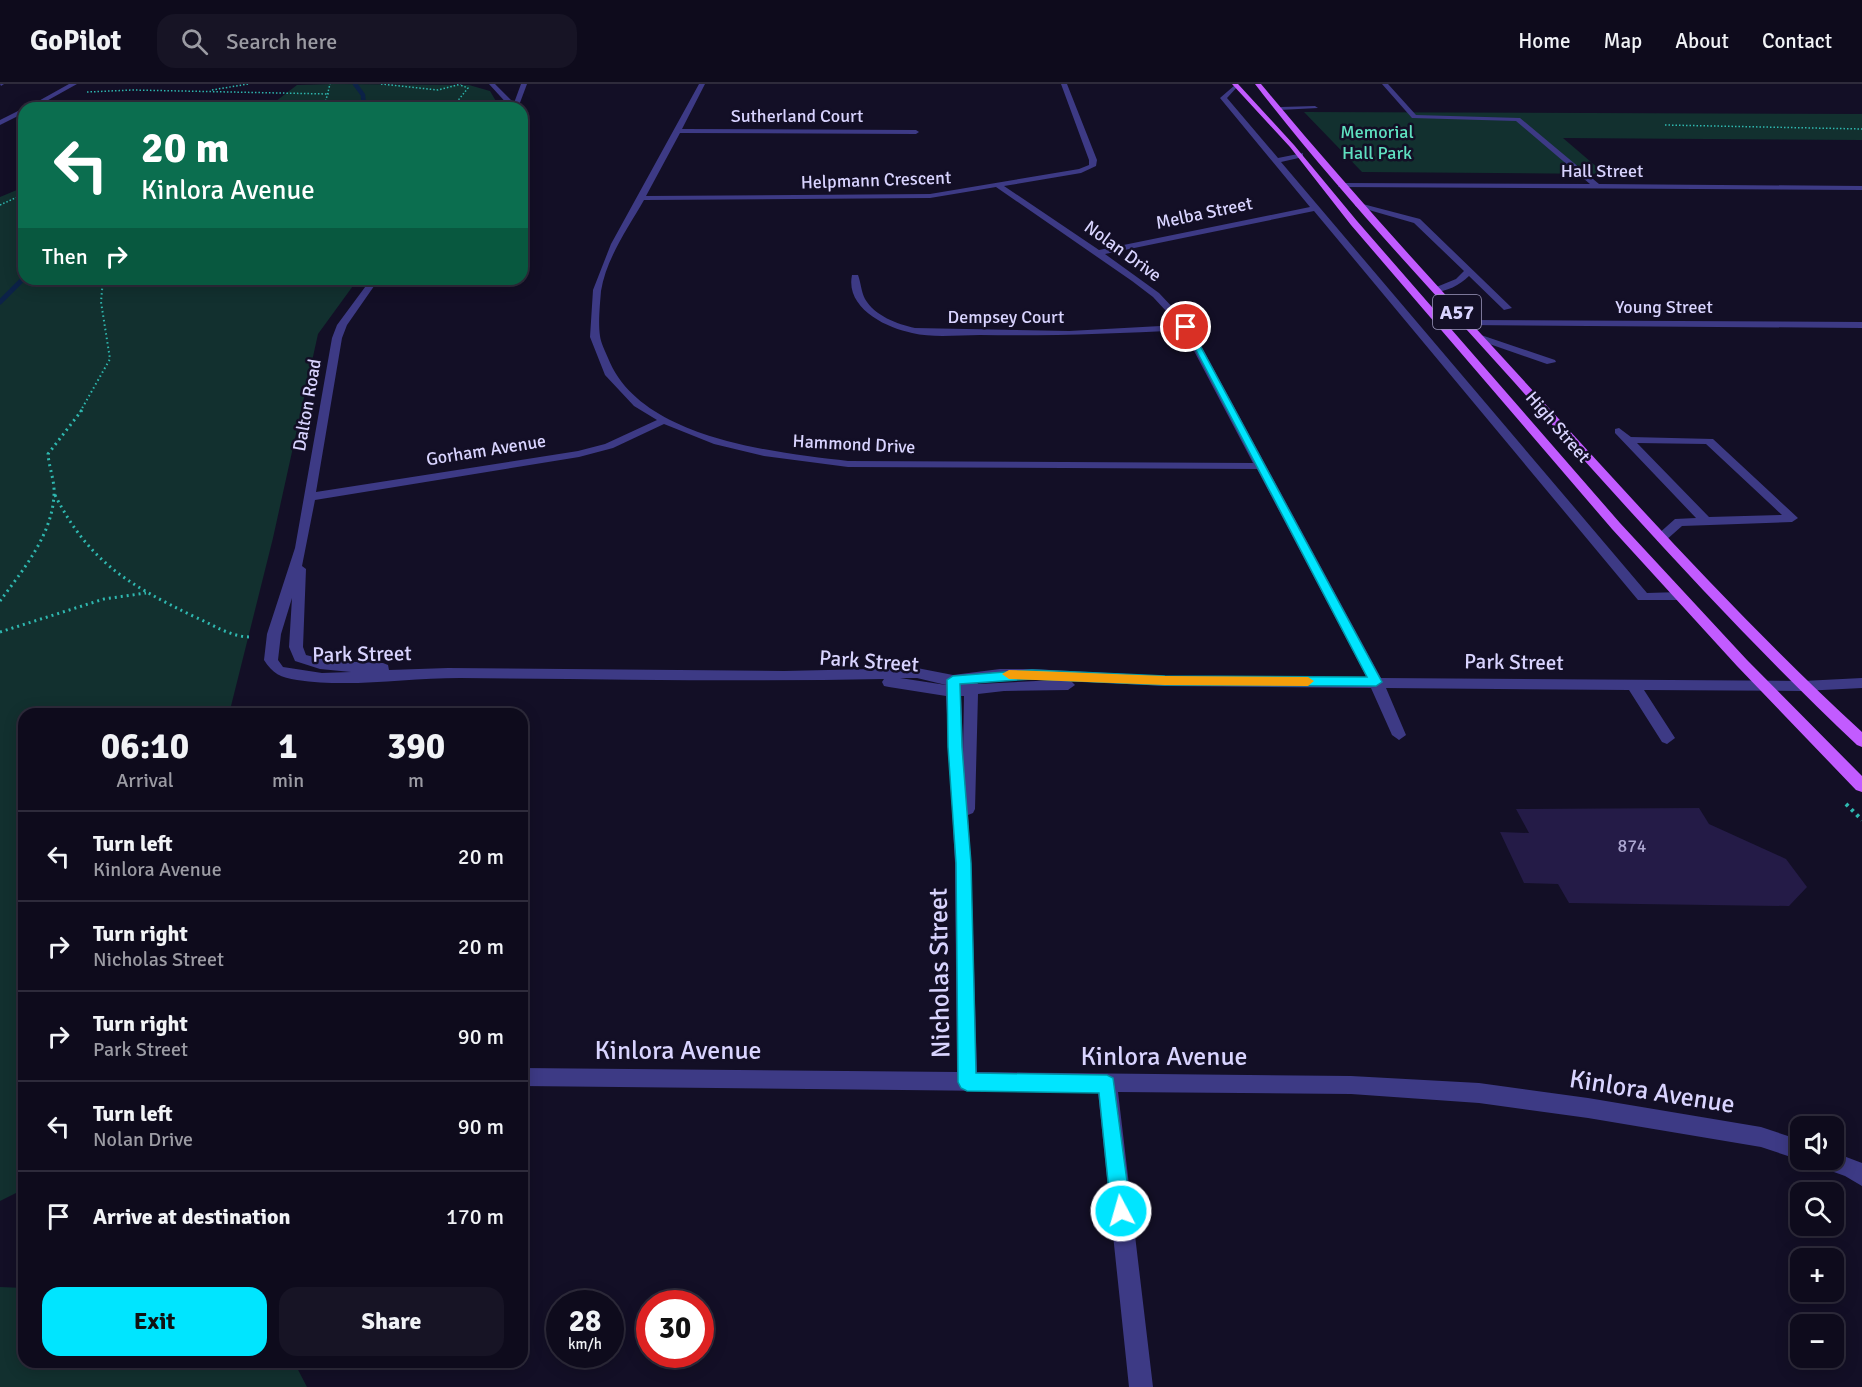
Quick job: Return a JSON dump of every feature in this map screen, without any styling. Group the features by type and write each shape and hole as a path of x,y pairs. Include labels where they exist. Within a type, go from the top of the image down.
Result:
{"main road":[{"name":"High Street","path":"1258,84 1281,109 1341,185 1660,538 1803,686 1862,741"},
{"name":"High Street","path":"1236,85 1296,151 1354,223 1616,526 1862,786"}],"street":[{"path":"40,102 74,84"},
{"path":"492,84 509,102"},
{"path":"517,102 524,84"},
{"name":"Hammond Drive","path":"702,84 604,268 597,290 594,331 597,350 614,380 629,396 662,421 729,445 794,458 848,464 1259,466"},
{"name":"Helpmann Crescent","path":"642,198 893,198 999,186 1080,171 1092,166 1093,160 1064,84"},
{"path":"1385,84 1414,117 1518,119 1597,186"},
{"path":"1236,85 1220,95 1643,597 1680,596"},
{"path":"1281,109 1315,108"},
{"path":"0,123 18,113"},
{"name":"Sutherland Court","path":"677,131 916,132"},
{"path":"1276,161 1296,151"},
{"name":"Hall Street","path":"1341,185 1862,188"},
{"name":"Nolan Drive","path":"999,186 1099,253 1156,296 1186,327 1376,682 1399,735"},
{"path":"1358,204 1418,221 1507,308"},
{"name":"Melba Street","path":"1099,253 1315,208"},
{"path":"1437,290 1459,281 1469,271"},
{"name":"Dempsey Court","path":"855,277 856,291 872,313 895,327 915,331 1069,334 1186,327"},
{"name":"Dalton Road","path":"300,658 296,647 301,548 337,338 342,325 371,285"},
{"name":"Young Street","path":"1467,322 1862,325"},
{"path":"1480,338 1551,362"},
{"name":"Gorham Avenue","path":"310,497 579,454 609,446 662,421"},
{"path":"1660,538 1679,522 1792,518 1709,441 1623,436 1706,521"},
{"name":"Dalton Road","path":"278,670 271,660 274,634 301,548"},
{"name":"Park Street","path":"300,658 325,672"},
{"name":"Park Street","path":"278,670 294,675 325,672 784,676 953,686 1165,681 1803,686 1862,683"},
{"path":"1633,684 1666,738"},
{"name":"Nicholas Street","path":"953,686 963,863 967,1082"},
{"name":"Nicholas Street","path":"963,863 971,747 971,686"},
{"name":"Kinlora Avenue","path":"528,1077 1351,1085 1479,1093 1761,1137 1790,1147"},
{"path":"1107,1084 1141,1387"},
{"path":"1844,1166 1862,1176"}],"path":[{"path":"199,91 248,84"},
{"path":"326,102 330,84"},
{"path":"381,84 438,90 461,84 468,88 457,102"},
{"path":"55,94 133,90 236,94 329,94"},
{"path":"1665,124 1862,129"},
{"path":"0,205 18,197"},
{"path":"102,285 101,302 110,358 86,405 48,454 54,494 62,514 79,542 112,572 147,593 237,637 274,634"},
{"path":"0,601 42,536 50,516 54,494"},
{"path":"0,632 104,599 147,593"}],"green space":[{"path":"297,85 469,85 490,91 496,102 275,102"},
{"name":"Memorial Hall Park","path":"1304,112 1862,114 1862,140 1563,138 1605,174 1362,172"},
{"path":"18,190 18,285 354,285 318,334 273,538 230,708 18,708 18,1192 0,1201 0,197"},
{"path":"0,1287 18,1288 18,1368 297,1368 307,1387 0,1387"}],"building":[{"path":"1699,808 1709,824 1786,859 1807,887 1789,906 1569,903 1558,884 1524,883 1500,832 1529,833 1516,809"}],"waterway":[{"path":"355,84 363,95 364,102"},
{"path":"0,302 18,284"}],"slow traffic":[{"path":"1009,674 1165,681 1308,681"}],"route":[{"path":"1121,1211 1107,1084 967,1082 963,863 953,680 970,680 1000,674 1032,674 1165,681 1376,682 1186,327"}]}
